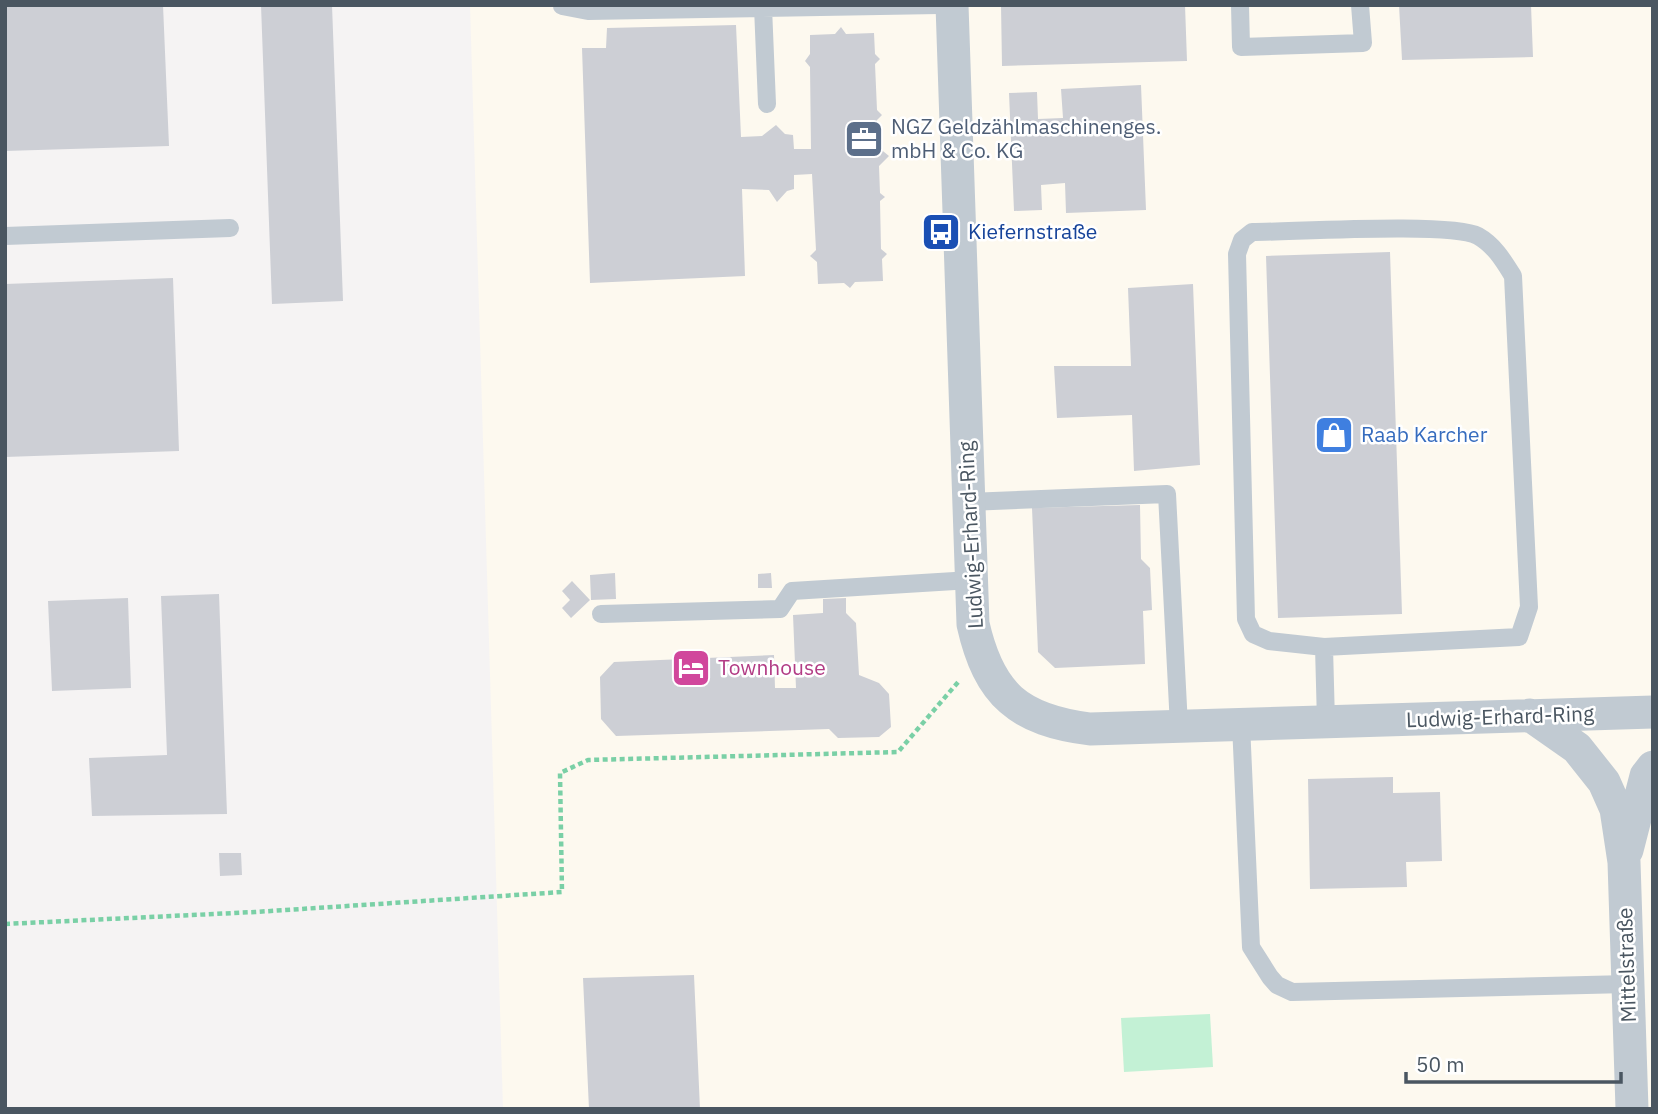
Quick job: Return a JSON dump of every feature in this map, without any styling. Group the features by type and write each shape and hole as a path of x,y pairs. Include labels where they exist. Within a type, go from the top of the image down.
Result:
{"street":[{"name":"Ludwig-Erhard-Ring","path":"952,5 973,624 981,657 1003,692 1026,713 1054,725 1090,729 1653,712"},
{"name":"Mittelstraße","path":"1530,715 1577,748 1604,782 1616,809 1624,862 1632,1109"},
{"name":"Mittelstraße","path":"1624,862 1646,776 1653,767"}],"lane":[{"path":"562,6 588,11 939,5"},
{"path":"1240,5 1241,47 1363,43 1360,5"},
{"path":"763,8 767,104"},
{"path":"5,236 230,228"},
{"path":"1435,229 1476,234 1495,248 1513,275 1530,607 1525,627 1519,637 1324,647 1269,641 1253,634 1246,619 1237,254 1242,240 1252,232 1435,229"},
{"path":"968,502 1167,494 1179,726"},
{"path":"601,614 779,609 792,591 971,580"},
{"path":"1324,647 1325,722"},
{"path":"1241,724 1251,947 1277,985 1292,992 1629,984"}],"path":[{"path":"5,924 277,911 562,892 560,773 588,760 898,752 981,657"}],"shaded area":[{"path":"470,5 1653,5 1653,1109 503,1109"}],"green space":[{"path":"1210,1014 1213,1067 1124,1072 1121,1018"}],"building":[{"path":"5,5 163,5 169,146 5,151"},
{"path":"261,5 332,5 343,301 272,304"},
{"path":"1001,5 1185,5 1187,61 1002,66"},
{"path":"1399,5 1531,5 1533,57 1402,60"},
{"path":"736,25 741,137 762,136 776,125 785,134 793,135 794,149 811,149 810,67 805,61 810,54 810,35 835,34 841,27 846,34 874,33 875,54 880,59 875,64 877,110 882,115 877,120 878,147 889,156 879,166 880,193 885,197 880,201 881,249 887,254 882,259 883,281 855,282 850,288 844,283 818,284 817,262 810,256 816,250 812,174 794,175 794,189 787,191 777,202 769,190 742,189 745,276 590,283 582,48 606,48 607,28"},
{"path":"1141,85 1146,210 1066,213 1065,183 1041,185 1042,210 1014,211 1009,93 1037,92 1038,119 1063,118 1061,89"},
{"name":"Raab Karcher","path":"1390,252 1402,614 1278,618 1266,256"},
{"path":"173,278 179,451 5,457 5,284"},
{"path":"1193,284 1200,465 1134,471 1132,415 1057,418 1054,366 1131,366 1128,288"},
{"path":"1140,505 1141,559 1150,568 1152,610 1143,611 1145,664 1055,668 1038,652 1032,508"},
{"path":"615,573 616,599 591,600 590,575"},
{"path":"771,573 772,588 758,588 758,574"},
{"path":"572,581 590,600 571,618 562,608 570,600 562,591"},
{"path":"219,594 227,814 92,816 89,758 167,755 161,596"},
{"path":"128,598 131,688 52,691 48,601"},
{"name":"Townhouse","path":"846,598 846,613 856,623 859,675 879,683 889,694 891,727 879,737 838,738 829,729 616,736 601,719 600,677 614,662 774,655 775,688 796,688 793,615 823,613 823,599"},
{"path":"1393,777 1393,793 1440,792 1442,861 1406,862 1407,887 1310,889 1308,779"},
{"path":"219,853 241,853 242,875 220,876"},
{"path":"694,975 700,1109 589,1109 583,978"}],"place":[{"name":"NGZ Geldzählmaschinenges. mbH & Co. KG","path":"864,139"},
{"name":"Kiefernstraße","path":"941,232"},
{"name":"Raab Karcher","path":"1334,435"},
{"name":"Townhouse","path":"691,668"}]}
